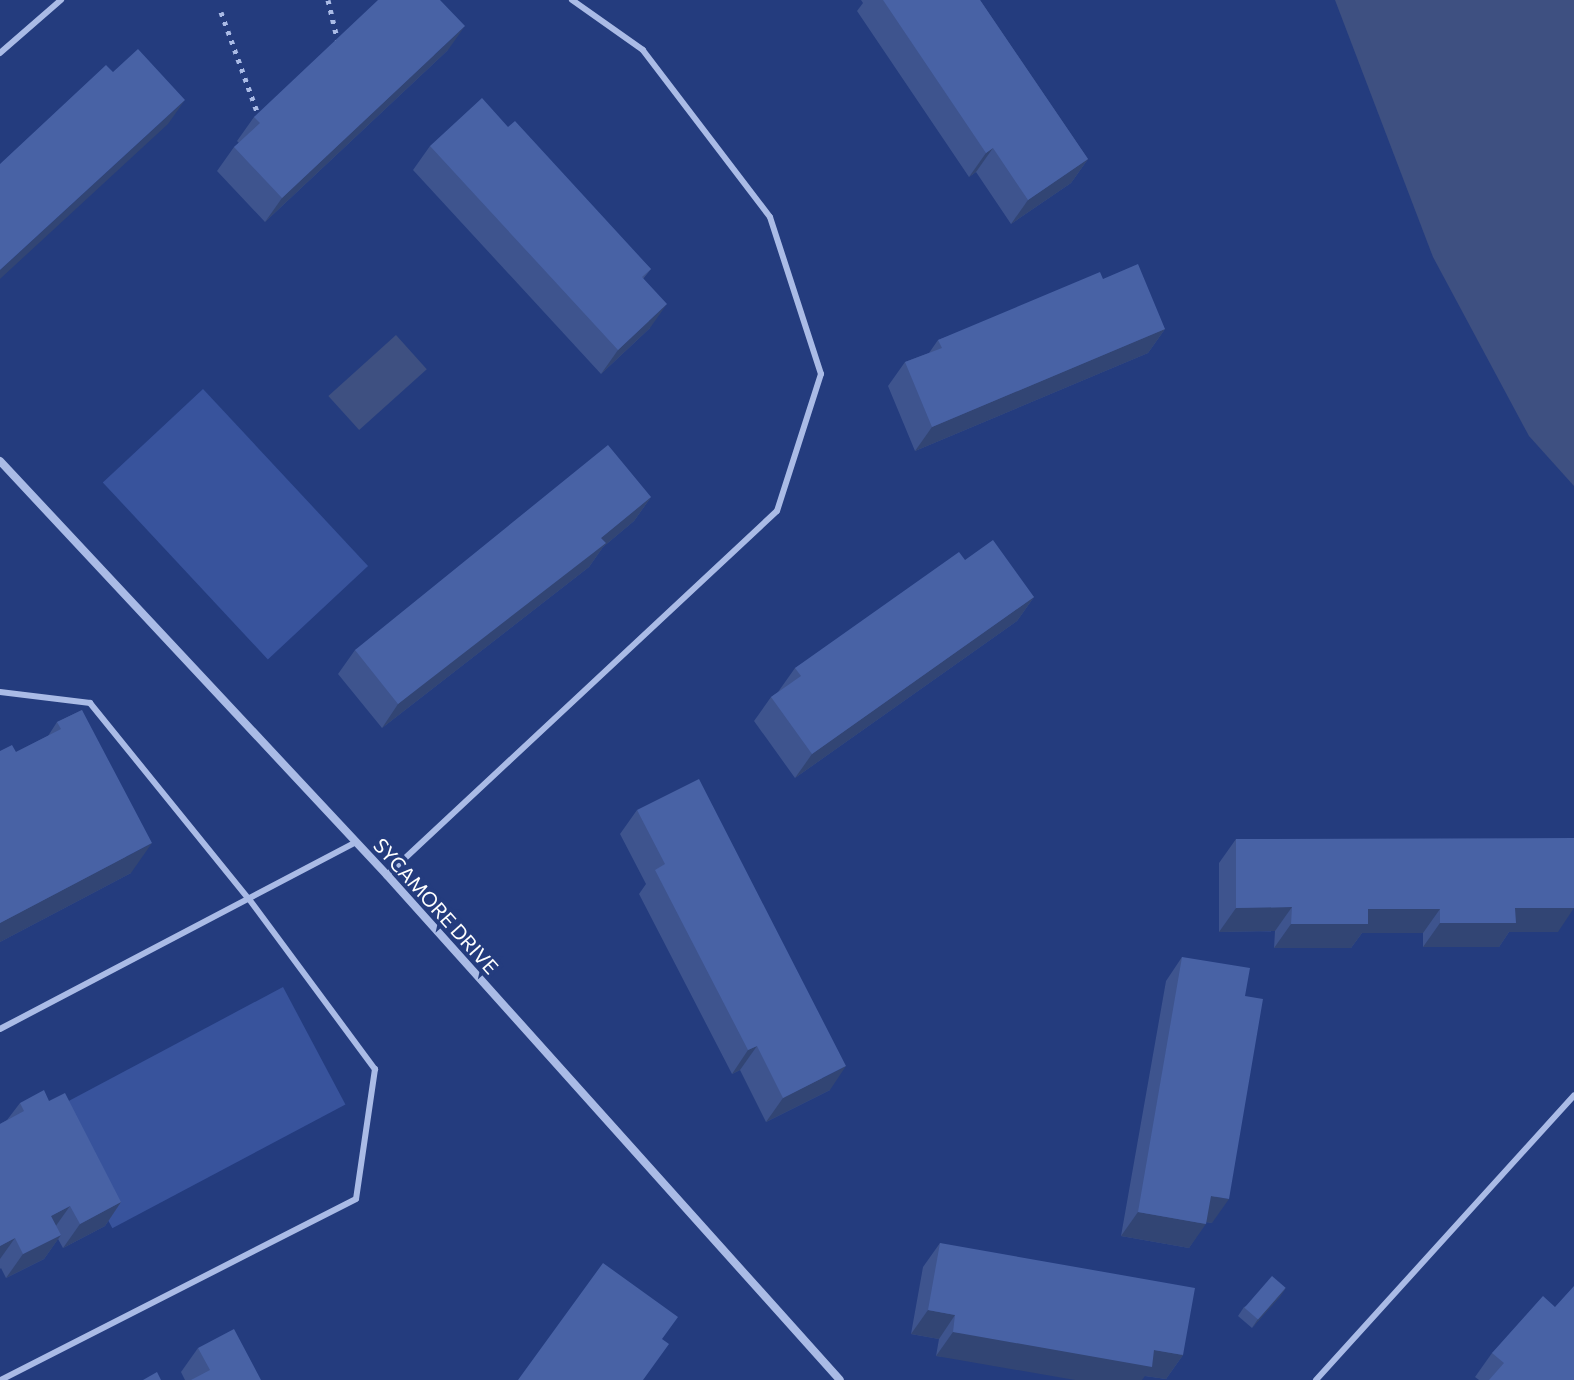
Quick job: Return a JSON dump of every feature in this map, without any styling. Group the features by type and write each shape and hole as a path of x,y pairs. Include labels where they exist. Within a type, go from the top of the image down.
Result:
{"street":[{"name":"SYCAMORE DRIVE","path":"0,461 387,875 840,1380"}],"lane":[{"path":"0,53 61,0"},
{"path":"387,875 777,511 821,374 770,217 643,50 572,0"},
{"path":"0,692 90,703 249,899 375,1069 356,1199 0,1380"},
{"path":"0,1029 356,842"},
{"path":"1316,1380 1574,1095"}],"path":[{"path":"328,0 339,44"},
{"path":"221,12 260,119"}],"shaded area":[{"path":"1335,0 1574,0 1574,486 1529,436 1433,257"},
{"path":"396,335 427,369 359,430 328,396"},
{"path":"203,389 368,566 268,659 103,482"},
{"path":"283,987 345,1104 112,1228 50,1111"}],"building":[{"path":"378,0 440,0 465,26 282,198 234,147 260,123 254,117"},
{"path":"883,0 980,0 1088,159 1028,200 993,148 986,153"},
{"path":"138,49 185,100 0,270 0,164 106,65 113,72"},
{"path":"482,98 508,127 515,121 651,269 642,277 667,304 618,350 430,146"},
{"path":"1138,264 1165,329 932,427 905,362 942,348 938,340 1100,272 1103,279"},
{"path":"608,445 651,497 601,538 606,543 398,704 355,650"},
{"path":"993,540 1034,597 812,754 771,697 801,676 795,668 959,552 965,560"},
{"path":"82,710 152,843 0,923 0,751 12,745 16,752 61,729 57,722"},
{"path":"699,779 846,1066 783,1098 757,1046 748,1050 655,870 665,864 637,810"},
{"path":"1574,838 1574,908 1515,908 1516,923 1440,923 1440,909 1368,909 1368,924 1291,924 1292,907 1236,908 1236,839"},
{"path":"1182,957 1250,968 1245,996 1263,999 1229,1199 1211,1196 1206,1224 1138,1212"},
{"path":"44,1090 49,1101 65,1093 121,1202 80,1224 70,1206 51,1216 61,1235 23,1254 15,1238 0,1246 0,1124 24,1111 20,1103"},
{"path":"940,1243 1195,1288 1183,1355 1154,1350 1152,1367 953,1332 955,1315 928,1310"},
{"path":"603,1263 678,1317 662,1339 669,1344 643,1380 518,1380"},
{"path":"1272,1276 1286,1288 1258,1320 1244,1308"},
{"path":"1574,1286 1574,1380 1489,1380 1504,1363 1492,1353 1543,1296 1555,1307"},
{"path":"234,1329 261,1380 191,1380 210,1370 198,1348"},
{"path":"157,1372 161,1380 143,1380"}]}
